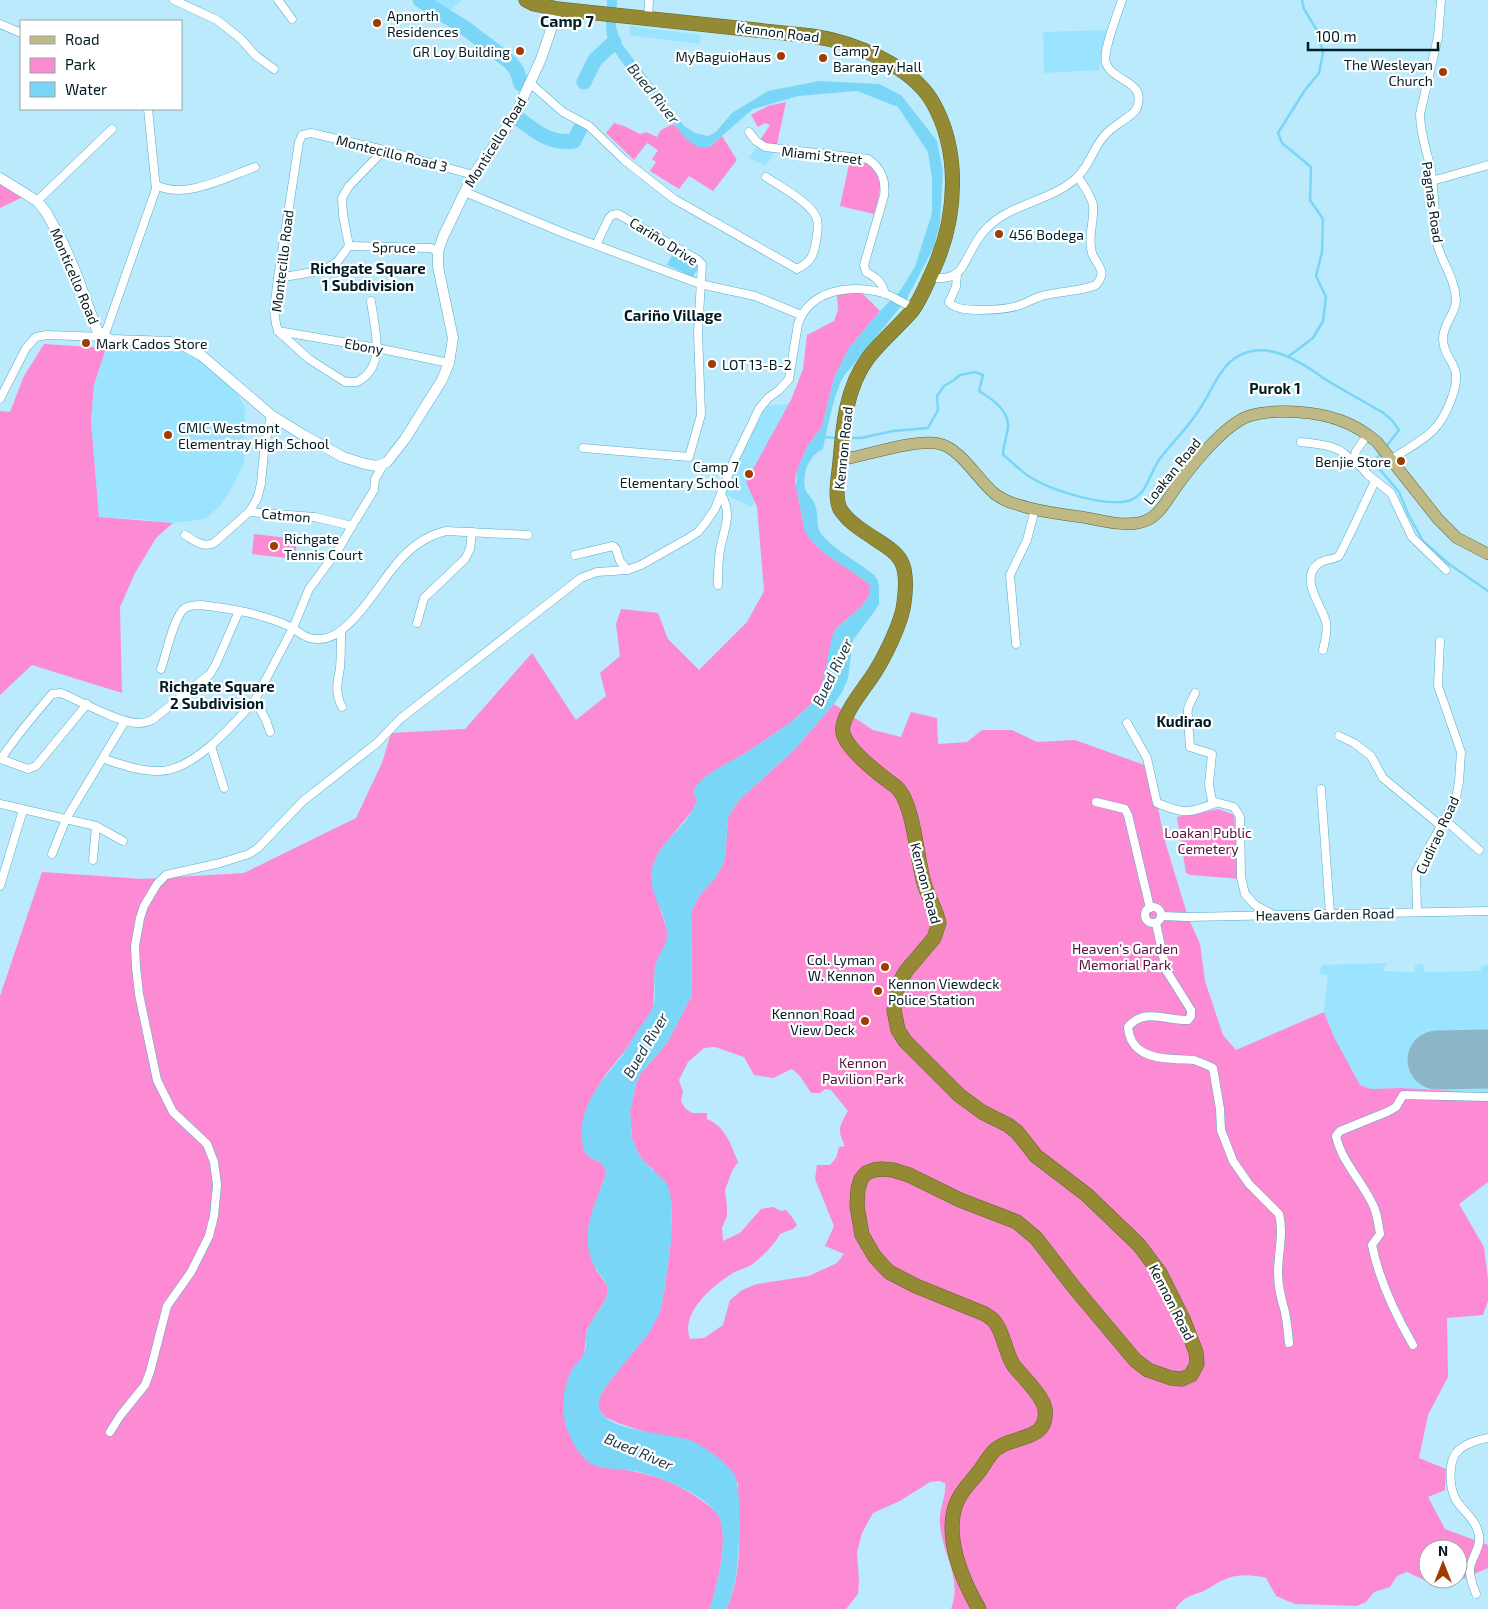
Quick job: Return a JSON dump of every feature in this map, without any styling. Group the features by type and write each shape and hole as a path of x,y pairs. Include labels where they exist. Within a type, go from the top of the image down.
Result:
{"highway":[{"name":"Kennon Road","path":"526,0 534,4 558,9 719,25 834,40 851,45 892,64 915,81 932,101 949,145 953,168 951,211 941,252 929,278 911,307 868,358 856,380 848,401 837,493 839,508 851,522 890,548 901,560 905,572 904,605 894,632 876,671 844,720 843,734 855,753 899,790 909,812 924,884 939,923 934,938 906,971 898,985 894,1010 898,1030 905,1041 958,1095 982,1112 1008,1125 1017,1132 1036,1156 1087,1195 1139,1245 1160,1273 1183,1319 1196,1352 1195,1369 1191,1375 1182,1379 1171,1378 1148,1370 1135,1360 1073,1286 1036,1238 1018,1222 960,1200 908,1175 893,1170 874,1170 866,1173 861,1179 856,1199 862,1235 875,1257 889,1272 909,1283 985,1314 994,1321 1011,1361 1045,1409 1039,1430 1032,1436 1009,1442 997,1448 960,1495 956,1504 952,1520 953,1544 958,1562 979,1609"}],"main road":[{"name":"Monticello Road","path":"384,464 405,439 442,380 449,362 453,338 441,285 438,252 442,237 473,174 517,111 551,33 558,9"},
{"name":"Monticello Road","path":"0,178 37,201 46,212 64,245 97,330 104,337"},
{"path":"104,337 112,340 170,342 186,347 201,356 271,415 303,436 343,457 365,464 377,466 384,464"},
{"name":"Loakan Road","path":"840,460 915,444 930,442 940,444 957,453 996,494 1006,501 1035,510 1124,524 1138,523 1151,519 1164,508 1198,457 1236,422 1249,416 1266,412 1318,414 1357,426 1368,434 1377,442 1438,519 1458,538 1488,554"}],"street":[{"path":"174,0 217,20 241,40 256,56 274,69"},
{"path":"278,0 292,19"},
{"path":"645,18 649,0"},
{"path":"1078,177 1093,203 1091,251 1099,264 1101,273 1100,279 1096,284 1042,296 1019,306 1003,309 966,309 952,306 949,302 956,287 957,274 984,230 1002,216 1055,193 1078,177 1104,136 1115,125 1134,113 1138,106 1137,91 1134,86 1110,71 1105,61 1106,49 1122,0"},
{"name":"Pagnas Road","path":"1390,459 1426,437 1441,423 1453,394 1456,377 1455,371 1443,348 1443,330 1454,310 1455,294 1450,274 1436,240 1431,170 1424,148 1420,114 1438,37 1441,0"},
{"path":"0,24 20,33"},
{"path":"530,83 564,112 589,126 624,160 674,199 797,269 808,263 813,253 818,230 816,217 814,212 800,200 766,177"},
{"path":"0,399 26,348 36,337 48,335 104,337 156,191 148,110"},
{"path":"37,201 112,129"},
{"name":"Miami Street","path":"749,132 765,148 868,159 879,168 884,178 884,196 864,266 866,272 877,278 882,284 888,296"},
{"name":"Montecillo Road 3","path":"311,133 473,174"},
{"name":"Montecillo Road","path":"311,133 302,135 299,142 274,310 278,331 309,360 339,380 355,383 361,381 373,367 377,356 371,301"},
{"path":"278,278 325,270 338,261 349,246 342,198 350,186 384,150"},
{"path":"1432,181 1488,164"},
{"path":"156,185 166,190 182,190 255,167"},
{"name":"Cariño Drive","path":"464,192 700,284 741,291 801,315"},
{"name":"Cariño Drive","path":"596,244 609,218 612,215 618,214 700,262 702,268 700,284"},
{"name":"Spruce","path":"349,246 431,248 438,252"},
{"path":"929,278 947,278 957,274"},
{"path":"583,448 689,457 701,415 698,333 700,284"},
{"path":"110,1432 120,1416 145,1386 168,1306 202,1253 209,1236 215,1208 217,1185 212,1154 207,1144 173,1112 157,1080 141,1003 135,946 140,918 150,894 166,875 220,863 249,854 258,848 303,801 361,756 406,714 564,590 589,574 627,570 652,560 698,532 715,509 760,409 768,398 789,379 798,324 801,315 808,305 826,295 850,288 864,289 888,296 911,307"},
{"name":"Ebony","path":"278,331 449,362"},
{"path":"186,535 199,544 214,544 249,512 259,492 271,415"},
{"path":"1368,434 1356,451 1354,459 1367,474 1392,493 1412,537 1446,570"},
{"path":"1300,442 1320,444 1341,450 1345,452 1358,469 1367,474"},
{"path":"104,759 131,767 158,771 176,768 212,746 255,700 293,628 309,589 338,550 374,490 375,479 384,464"},
{"path":"1324,650 1326,622 1313,592 1312,571 1317,564 1339,556 1375,481"},
{"path":"718,585 720,550 728,518 727,509 721,494"},
{"path":"1016,644 1010,574 1027,540 1035,510"},
{"name":"Catmon","path":"249,512 315,517 352,526"},
{"path":"161,669 175,622 186,607 201,604 262,616 293,628 304,637 323,639 341,631 351,621 394,565 410,550 434,534 446,531 528,535"},
{"path":"417,623 424,598 465,559 470,549 472,532"},
{"path":"575,555 615,547 620,560 627,570"},
{"path":"86,704 36,766 28,769 1,759 9,746 52,694 61,693 125,721 144,723 152,720 206,678 216,664 239,611"},
{"path":"341,631 340,667 336,682 337,696 342,708"},
{"name":"Cudirao Road","path":"1417,912 1416,872 1456,798 1459,782 1460,752 1438,686 1440,641"},
{"path":"1195,693 1188,710 1190,730 1188,742 1190,747 1212,754 1209,784 1212,801 1234,807 1238,811 1240,817 1241,877 1245,894 1255,905 1274,915"},
{"path":"255,700 270,732"},
{"path":"52,854 66,819 104,759 125,721"},
{"path":"1127,722 1147,758 1157,803 1181,812 1196,811 1216,803"},
{"path":"1339,736 1354,743 1370,756 1383,778 1479,850"},
{"path":"212,746 224,788"},
{"path":"1321,789 1330,913"},
{"path":"1096,802 1119,806 1125,809 1150,908"},
{"path":"0,804 96,826 124,841"},
{"path":"0,886 23,810"},
{"path":"93,860 96,826"},
{"path":"1150,908 1158,909 1161,916 1160,920 1156,922 1148,921 1146,912 1150,908"},
{"name":"Heavens Garden Road","path":"1161,916 1488,911"},
{"path":"1156,922 1166,970 1191,1010 1191,1016 1188,1020 1155,1015 1146,1016 1131,1024 1128,1028 1128,1034 1135,1047 1142,1053 1172,1059 1194,1060 1213,1068 1220,1109 1221,1130 1233,1161 1249,1184 1279,1214 1282,1242 1278,1273 1289,1343"},
{"path":"1413,1345 1382,1283 1375,1260 1372,1245 1380,1234 1378,1218 1371,1201 1342,1154 1336,1136 1340,1131 1396,1107 1403,1095 1488,1098"},
{"path":"1476,1594 1470,1566 1480,1545 1478,1532 1476,1525 1454,1496 1451,1476 1452,1464 1458,1450 1488,1438"}],"shaded area":[{"path":"426,0 462,0 446,14"},
{"path":"630,26 701,35 700,44 629,35"},
{"path":"1109,30 1099,70 1044,73 1043,32"},
{"path":"759,144 776,150 766,166 749,158"},
{"name":"CMIC Westmont Elementray High School","path":"106,348 189,353 235,389 245,408 244,463 221,505 205,519 173,523 99,517 91,421 94,385"},
{"name":"Camp 7 Elementary School","path":"797,403 752,507 724,494 740,453 763,406"},
{"path":"1386,963 1384,971 1415,972 1415,965 1423,964 1424,972 1481,971 1481,966 1488,965 1488,1093 1402,1088 1371,1089 1360,1085 1334,1037 1324,1012 1328,975 1319,974 1322,965"}],"green space":[{"path":"786,102 776,149 759,142 770,125 765,123 758,127 751,115 768,106"},
{"path":"614,123 640,134 646,132 657,137 661,130 673,124 685,136 711,146 722,136 737,160 713,191 689,176 679,189 650,171 656,162 652,159 658,150 647,143 634,160 606,133"},
{"path":"850,160 870,162 876,166 879,172 880,186 874,214 840,206"},
{"path":"0,183 27,195 0,208"},
{"path":"844,292 862,293 880,311 849,348 834,378 822,427 808,445 797,470 795,481 805,531 824,551 869,584 870,591 864,604 834,632 824,679 816,698 790,723 749,751 711,773 693,791 697,800 693,810 661,849 654,863 656,897 668,936 664,950 655,966 653,1009 593,1095 584,1116 582,1129 584,1151 590,1157 603,1164 606,1174 595,1204 588,1232 588,1243 596,1270 607,1285 608,1292 605,1301 587,1329 584,1355 571,1371 597,1465 661,1479 685,1490 706,1503 718,1515 723,1536 723,1548 719,1575 710,1609 0,1609 0,996 42,872 142,879 244,873 356,818 382,763 391,733 465,729 532,653 576,720 606,696 600,673 620,656 616,624 621,609 658,613 668,639 699,670 747,622 764,591 757,507 746,482 791,400 803,369 807,335 834,321 838,310 837,296"},
{"path":"44,344 106,348 94,385 91,421 99,517 173,523 156,538 135,573 120,607 122,693 32,665 0,695 0,411 10,412 24,376"},
{"name":"Richgate Tennis Court","path":"254,534 297,539 295,559 252,554"},
{"path":"834,704 873,730 901,737 911,712 937,718 938,744 967,742 982,730 1012,730 1037,742 1075,740 1150,767 1164,838 1188,917 1200,944 1205,981 1223,1035 1236,1050 1324,1012 1334,1037 1360,1085 1371,1089 1402,1088 1488,1093 1488,1182 1459,1204 1484,1247 1488,1279 1488,1301 1483,1315 1447,1318 1448,1377 1428,1415 1419,1458 1446,1469 1445,1490 1428,1497 1445,1529 1488,1545 1488,1568 1468,1577 1468,1539 1418,1539 1418,1577 1407,1572 1397,1576 1390,1587 1374,1592 1366,1602 1357,1606 1295,1604 1276,1596 1266,1578 1243,1575 1226,1579 1188,1597 1175,1609 951,1609 955,1587 942,1536 940,1519 945,1483 939,1481 930,1482 900,1501 873,1513 862,1533 857,1552 858,1594 846,1609 726,1609 736,1579 738,1563 738,1483 682,1439 657,1435 618,1423 605,1417 598,1405 601,1394 606,1386 660,1312 671,1240 672,1204 653,1169 644,1162 638,1153 632,1138 630,1111 640,1074 667,1043 692,995 691,912 699,896 715,878 722,866 725,858 728,818 740,799 794,750","holes":["715,1047 744,1057 754,1075 773,1078 792,1069 800,1076 811,1093 820,1093 825,1089 831,1090 848,1111 840,1128 845,1146 839,1147 836,1158 830,1165 817,1165 815,1179 834,1226 825,1246 844,1254 837,1263 809,1276 757,1284 742,1290 730,1300 723,1325 704,1338 690,1339 688,1329 690,1320 700,1301 716,1285 733,1273 754,1263 769,1250 780,1234 793,1229 797,1225 786,1210 781,1211 773,1207 761,1209 740,1233 723,1241 722,1228 727,1216 725,1190 732,1171 738,1162 727,1137 714,1122 707,1119 707,1113 692,1113 685,1108 681,1101 683,1092 679,1080 688,1062 704,1048"]},
{"name":"Loakan Public Cemetery","path":"1219,809 1234,815 1239,879 1186,873 1177,817"}],"water":[{"name":"Bued River","path":"607,0 617,0 616,27 621,43 684,126 695,133 708,136 716,132 732,113 768,91 819,81 879,84 901,95 937,141 943,172 940,222 934,247 906,300 844,375 836,394 823,449 810,460 804,482 807,493 815,505 820,532 834,546 874,575 878,581 879,604 853,640 848,679 834,704 794,750 740,799 728,818 725,858 722,866 715,878 699,896 691,912 692,995 667,1043 640,1074 630,1111 632,1138 638,1153 644,1162 665,1181 669,1189 672,1204 671,1240 660,1312 649,1333 606,1386 600,1398 599,1408 606,1418 628,1428 683,1438 697,1443 721,1460 734,1474 739,1505 738,1556 735,1583 726,1609 710,1609 719,1576 723,1538 719,1517 714,1509 684,1488 659,1478 639,1472 605,1468 592,1464 579,1452 569,1435 565,1423 563,1406 567,1381 573,1368 584,1354 588,1329 603,1305 608,1291 606,1282 592,1260 588,1236 591,1216 605,1171 603,1165 585,1152 582,1128 587,1107 596,1089 622,1056 653,1006 655,997 655,967 667,938 664,918 653,891 651,876 655,859 688,818 697,800 693,791 703,779 784,727 802,713 815,699 825,675 834,632 864,604 868,597 870,591 869,584 825,553 810,539 805,531 796,487 797,470 808,445 822,427 834,378 849,348 880,311 900,291 915,267 932,213 932,179 928,152 898,107 857,91 798,96 753,109 708,148 695,145 680,132 614,51 607,33"},
{"path":"674,251 700,264 693,277 667,265"}],"waterway":[{"path":"420,0 465,28 511,63 517,71 521,84"},
{"path":"1289,356 1313,338 1323,321 1326,297 1316,276 1322,252 1323,219 1310,200 1311,167 1282,143 1278,133 1305,90 1319,73 1323,53 1318,32 1304,9 1302,0"},
{"path":"584,82 595,60 614,42"},
{"path":"519,119 532,129 558,141 574,141 580,129"},
{"path":"846,438 861,438 893,431 928,428 938,410 937,396 944,386 960,375 975,372 983,375 979,391 994,401 1006,415 1008,427 1003,455 1023,472 1039,482 1063,492 1105,502 1128,501 1144,490 1159,460 1195,417 1227,365 1239,356 1251,351 1263,350 1275,352 1300,362 1333,384 1385,414 1399,430 1385,448"},
{"path":"824,437 838,438"},
{"path":"1382,453 1377,458 1377,466 1399,492 1408,514 1423,541 1449,564 1488,591"}],"runway":[{"path":"1437,1060 1488,1059"}],"place":[{"name":"Apnorth Residences","path":"377,23"},
{"name":"GR Loy Building","path":"520,51"},
{"name":"MyBaguioHaus","path":"781,56"},
{"name":"Camp 7 Barangay Hall","path":"823,58"},
{"name":"The Wesleyan Church","path":"1443,72"},
{"name":"456 Bodega","path":"999,234"},
{"name":"Mark Cados Store","path":"86,343"},
{"name":"LOT 13-B-2","path":"712,364"},
{"name":"CMIC Westmont Elementray High School","path":"168,435"},
{"name":"Benjie Store","path":"1401,461"},
{"name":"Camp 7 Elementary School","path":"749,474"},
{"name":"Richgate Tennis Court","path":"274,546"},
{"name":"Col. Lyman W. Kennon","path":"885,967"},
{"name":"Kennon Viewdeck Police Station","path":"878,991"},
{"name":"Kennon Road View Deck","path":"865,1021"}],"district":[{"name":"Camp 7","path":"567,20"},
{"name":"Richgate Square 1 Subdivision","path":"368,276"},
{"name":"Cariño Village","path":"673,315"},
{"name":"Purok 1","path":"1275,388"},
{"name":"Richgate Square 2 Subdivision","path":"217,694"},
{"name":"Kudirao","path":"1184,721"}],"park label":[{"name":"Heaven's Garden Memorial Park","path":"1125,956"},
{"name":"Kennon Pavilion Park","path":"863,1070"}]}
